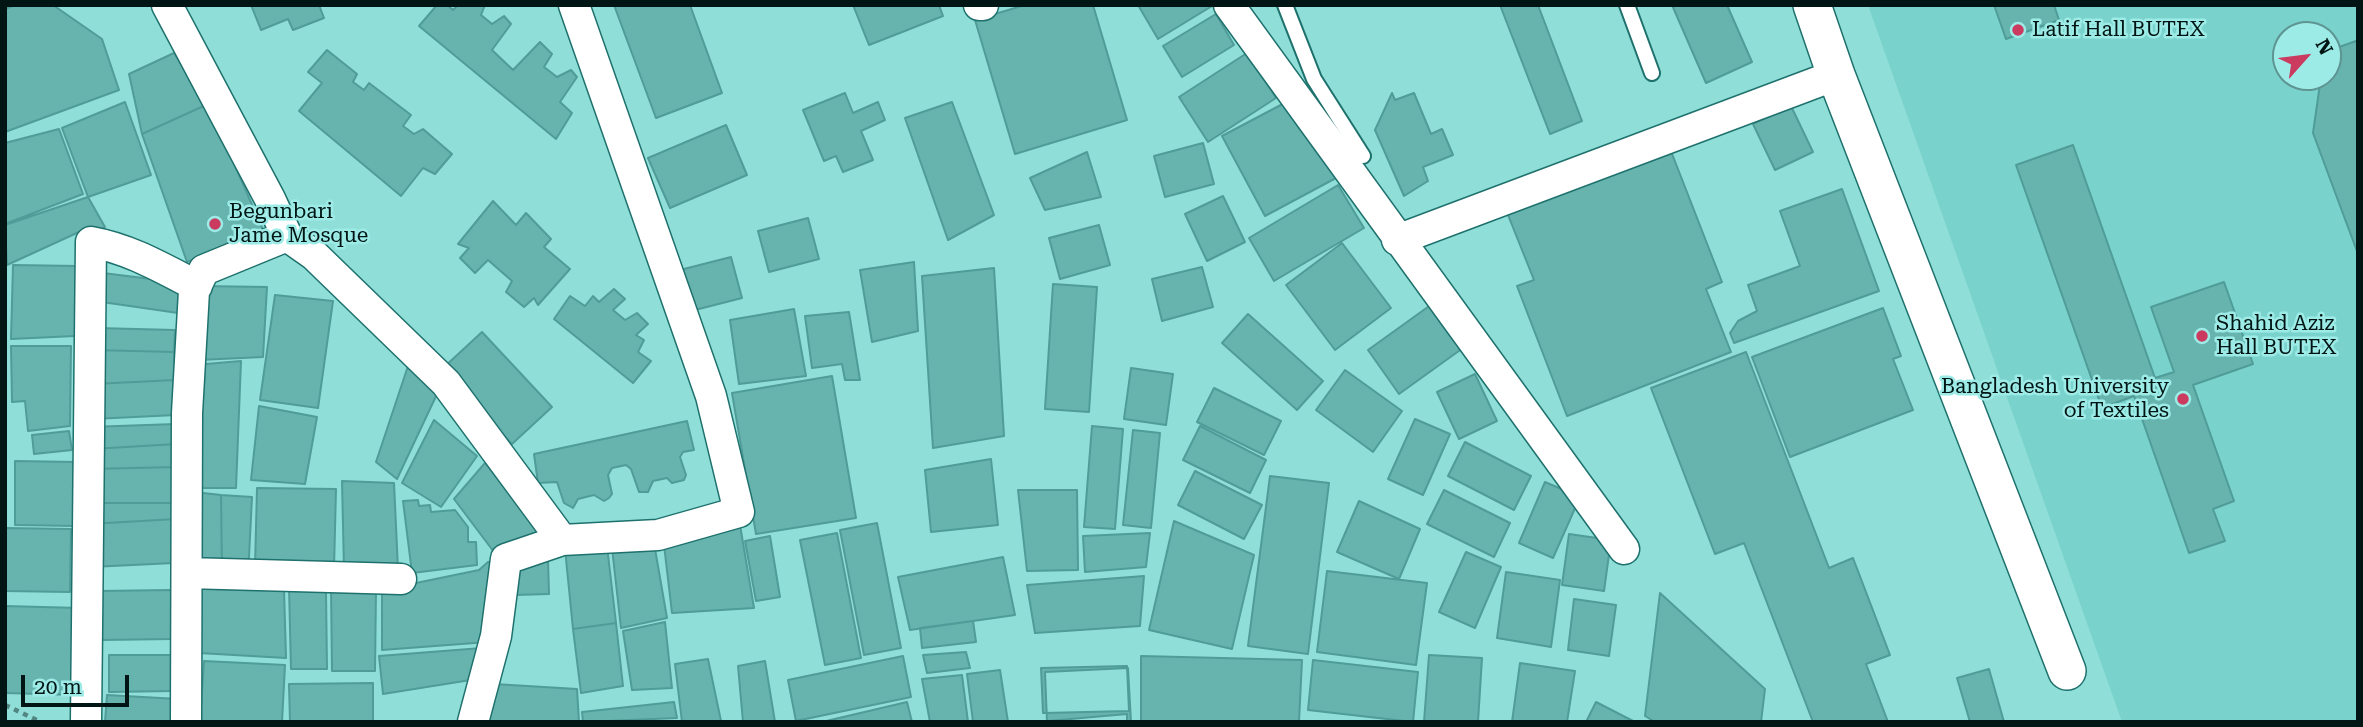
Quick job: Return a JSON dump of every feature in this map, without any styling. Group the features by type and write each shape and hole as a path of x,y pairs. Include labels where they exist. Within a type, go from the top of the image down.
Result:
{"street":[{"path":"167,5 271,199 286,236 314,255 446,383 562,540"},
{"path":"473,722 496,636 506,559 562,540 658,534 739,512 711,396 574,5"},
{"path":"1230,5 1397,240 1623,549"},
{"path":"1812,5 1836,75 2067,671"},
{"path":"1397,240 1836,75"},
{"path":"186,722 187,413 194,291 204,270 286,236"},
{"path":"86,722 91,243 112,246 146,259 197,285"},
{"path":"187,573 401,579"}],"lane":[{"path":"1285,5 1314,79 1363,156"},
{"path":"1627,5 1652,73"}],"path":[{"path":"5,705 41,722"}],"shaded area":[{"name":"Bangladesh University of Textiles","path":"1868,5 2358,5 2358,722 2122,722"}],"building":[{"path":"15,5 53,5 102,39 119,90 5,132 5,9"},
{"path":"251,5 319,5 324,18 293,30 288,19 261,30"},
{"path":"437,5 447,5 453,10 458,5 485,5 481,15 492,24 504,16 511,24 492,50 513,70 540,42 552,54 544,67 557,77 571,70 577,77 560,102 572,113 556,139 419,26"},
{"path":"614,5 690,5 722,93 656,118"},
{"path":"853,5 939,5 943,16 869,45"},
{"path":"1025,5 1093,5 1127,120 1015,154 975,20"},
{"path":"1138,5 1212,5 1212,6 1158,39"},
{"path":"1500,5 1538,5 1582,121 1550,134"},
{"path":"1672,5 1727,5 1752,62 1706,83"},
{"name":"Latif Hall BUTEX","path":"1994,5 2054,5 2059,20 2006,39"},
{"path":"1216,14 1234,45 1182,77 1163,46"},
{"path":"2356,41 2358,45 2358,254 2313,133 2319,91 2342,91 2342,46"},
{"path":"327,50 357,74 353,82 364,90 369,83 411,115 403,126 414,134 423,129 452,154 435,174 423,168 401,196 299,111 322,83 308,72"},
{"path":"174,53 208,104 142,134 129,74"},
{"path":"1247,53 1276,98 1208,142 1179,97"},
{"path":"845,93 853,113 878,102 885,120 861,131 873,160 843,172 836,156 824,161 803,110"},
{"path":"1392,93 1395,100 1414,93 1431,134 1442,129 1453,155 1423,167 1428,181 1404,196 1375,130"},
{"path":"1294,98 1336,178 1265,216 1222,136"},
{"path":"125,102 151,175 88,197 62,128"},
{"path":"952,102 994,215 948,240 905,118"},
{"path":"208,104 264,232 187,262 142,134"},
{"path":"1791,106 1813,152 1775,170 1753,124"},
{"path":"726,125 747,175 670,208 648,158"},
{"path":"59,129 83,194 5,224 5,143"},
{"path":"1203,143 1214,184 1165,197 1154,156"},
{"name":"Shahid Aziz Hall BUTEX","path":"2073,145 2155,378 2174,372 2151,307 2224,282 2253,364 2193,385 2234,501 2213,509 2225,541 2189,553 2134,396 2102,408 2016,165"},
{"path":"1669,146 1722,282 1706,289 1731,352 1567,416 1517,286 1534,280 1506,210"},
{"path":"1087,152 1101,197 1045,210 1030,178"},
{"path":"1338,185 1364,228 1274,281 1249,238"},
{"path":"1842,189 1879,291 1734,343 1730,333 1738,321 1757,311 1748,285 1800,266 1780,211"},
{"path":"1223,196 1245,242 1207,261 1185,214"},
{"path":"88,197 105,227 97,232 79,232 7,265 5,225"},
{"path":"493,201 516,225 526,213 551,239 544,247 570,269 538,305 534,298 524,307 506,292 512,281 488,260 475,273 460,258 469,248 458,244"},
{"path":"808,218 819,259 769,272 758,231"},
{"path":"1099,225 1110,265 1060,279 1049,238"},
{"path":"1342,243 1391,308 1335,350 1286,285"},
{"path":"731,257 742,298 691,311 680,270"},
{"path":"914,262 918,331 872,342 860,270"},
{"path":"13,265 78,266 75,336 11,339"},
{"path":"1202,267 1213,307 1162,321 1152,279"},
{"path":"994,268 1004,436 933,448 922,276"},
{"path":"103,273 183,283 178,313 102,302"},
{"path":"1053,284 1097,287 1089,412 1045,409"},
{"path":"201,286 267,287 263,357 199,360"},
{"path":"614,289 625,299 613,310 625,320 637,313 648,324 636,335 644,340 638,352 651,361 633,383 554,319 570,296 585,306 593,296 599,302"},
{"path":"275,295 333,301 318,408 260,400"},
{"path":"1432,304 1463,348 1399,394 1368,350"},
{"path":"1883,308 1901,356 1893,359 1913,410 1790,457 1752,357"},
{"path":"794,309 806,376 739,384 730,320"},
{"path":"849,312 860,380 845,380 842,364 812,368 805,316"},
{"path":"1248,314 1323,381 1297,410 1222,343"},
{"path":"97,328 175,330 174,352 93,350"},
{"path":"482,332 552,407 512,444 442,369"},
{"path":"11,346 71,346 70,426 28,431 25,401 12,402"},
{"path":"93,350 174,352 175,380 94,384"},
{"path":"1746,352 1829,568 1853,558 1890,655 1866,664 1888,722 1813,722 1744,543 1715,554 1651,388"},
{"path":"241,361 236,488 192,488 194,365"},
{"path":"409,363 438,392 397,479 376,462"},
{"path":"1131,368 1173,374 1166,425 1124,419"},
{"path":"1345,370 1402,411 1373,452 1316,410"},
{"path":"1475,374 1497,421 1459,439 1437,392"},
{"path":"832,376 856,518 756,534 732,393"},
{"path":"175,380 176,415 93,419 94,384"},
{"path":"1214,388 1281,421 1264,455 1197,422"},
{"path":"259,406 317,417 305,484 251,480"},
{"path":"1415,419 1450,434 1423,495 1388,479"},
{"path":"434,420 477,456 441,507 402,483"},
{"path":"687,421 694,450 683,452 680,457 686,475 684,480 672,483 667,478 653,481 648,492 639,492 631,469 626,465 612,468 608,475 612,494 609,498 604,501 594,495 578,499 573,508 564,503 557,482 538,483 534,454"},
{"path":"176,424 177,444 92,449 89,427"},
{"path":"1092,426 1123,429 1115,529 1084,527"},
{"path":"1200,426 1266,460 1250,493 1183,460"},
{"path":"1133,430 1160,433 1151,528 1123,525"},
{"path":"69,431 72,450 34,454 32,435"},
{"path":"1465,442 1531,476 1514,510 1448,476"},
{"path":"177,444 176,467 91,469 92,449"},
{"path":"991,459 998,525 931,532 925,470"},
{"path":"15,461 76,462 76,526 15,525"},
{"path":"485,463 539,531 500,560 454,499"},
{"path":"176,467 174,503 92,503 91,469"},
{"path":"1195,471 1262,505 1244,539 1178,505"},
{"path":"1270,476 1329,483 1308,654 1248,646"},
{"path":"342,481 394,483 398,569 344,570"},
{"path":"1545,482 1580,497 1553,558 1519,543"},
{"path":"257,488 336,489 334,569 255,567"},
{"path":"1018,490 1077,490 1078,570 1027,571"},
{"path":"1444,490 1510,523 1494,557 1427,524"},
{"path":"194,492 221,495 222,573 192,575"},
{"path":"221,495 252,497 248,577 222,573"},
{"path":"418,500 419,506 430,505 431,512 455,510 468,527 468,542 476,542 477,565 412,573 403,501"},
{"path":"1359,501 1420,529 1399,579 1337,552"},
{"path":"92,503 174,503 176,519 89,524"},
{"path":"176,519 174,563 91,567 89,524"},
{"path":"1174,521 1254,555 1232,649 1149,630"},
{"path":"877,523 901,648 864,655 840,530"},
{"path":"740,525 754,608 672,613 664,545"},
{"path":"5,528 71,529 70,592 5,591"},
{"path":"837,533 861,658 825,665 800,540"},
{"path":"1150,533 1146,567 1085,572 1083,536"},
{"path":"1569,534 1611,540 1604,591 1562,585"},
{"path":"770,536 780,597 756,601 745,541"},
{"path":"654,543 667,618 621,628 612,548"},
{"path":"607,546 616,623 573,629 565,549"},
{"path":"1466,552 1501,567 1475,628 1439,612"},
{"path":"1003,557 1015,615 910,630 898,577"},
{"path":"548,559 549,594 514,595 513,561"},
{"path":"495,561 488,642 382,650 382,590 479,570 488,562"},
{"path":"1327,571 1427,583 1416,665 1317,652"},
{"path":"1506,572 1560,580 1551,647 1497,638"},
{"path":"1144,576 1140,626 1035,633 1027,585"},
{"path":"199,584 284,589 286,658 199,653"},
{"path":"289,587 326,592 327,669 291,669"},
{"path":"331,588 376,589 375,671 332,671"},
{"path":"171,590 172,639 101,640 100,591"},
{"path":"1660,593 1765,689 1761,722 1655,722 1645,716"},
{"path":"1574,599 1616,605 1609,656 1568,650"},
{"path":"5,606 79,608 77,695 5,693"},
{"path":"973,621 976,642 922,648 920,628"},
{"path":"665,622 672,688 632,690 623,631"},
{"path":"616,623 623,686 581,693 573,629"},
{"path":"482,648 483,678 383,694 379,656"},
{"path":"966,652 970,668 927,673 923,655"},
{"path":"109,655 172,655 173,691 109,692"},
{"path":"1429,655 1482,658 1478,722 1424,722"},
{"path":"903,656 911,697 796,721 788,680"},
{"path":"1141,656 1302,660 1299,722 1141,722"},
{"path":"708,659 721,721 682,722 675,664"},
{"path":"1313,660 1418,672 1413,722 1308,710"},
{"path":"204,661 285,665 282,722 200,722"},
{"path":"765,661 775,722 743,722 738,666"},
{"path":"1520,663 1575,671 1567,722 1512,722"},
{"path":"1127,666 1129,711 1043,713 1041,668"},
{"path":"1128,668 1131,722 1047,722 1045,672"},
{"path":"1989,669 2004,722 1970,722 1957,678"},
{"path":"1000,670 1008,722 973,722 967,674"},
{"path":"962,675 968,722 930,722 922,679"},
{"path":"373,683 373,722 290,722 289,684"},
{"path":"494,684 577,689 579,722 487,722"},
{"path":"107,695 178,699 177,722 105,722"},
{"path":"674,702 677,718 583,722 582,712"},
{"path":"907,702 912,722 822,722"},
{"path":"1596,702 1635,722 1586,722"},
{"path":"1127,714 1127,722 1048,722 1048,721"}],"place":[{"name":"Latif Hall BUTEX","path":"2018,30"},
{"name":"Begunbari Jame Mosque","path":"215,224"},
{"name":"Shahid Aziz Hall BUTEX","path":"2202,336"},
{"name":"Bangladesh University of Textiles","path":"2183,399"}]}
